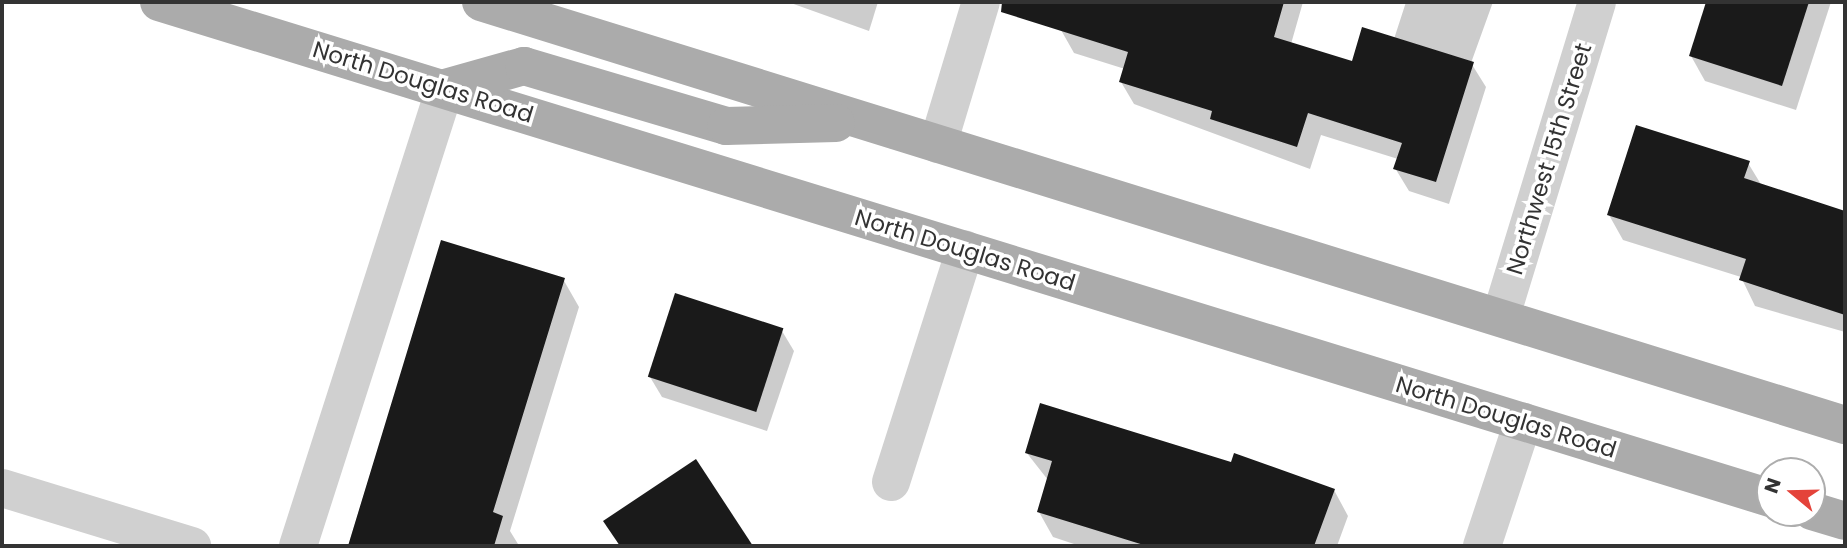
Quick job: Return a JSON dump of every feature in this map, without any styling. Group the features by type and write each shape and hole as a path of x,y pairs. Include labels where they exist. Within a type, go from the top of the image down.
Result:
{"main road":[{"name":"North Douglas Road","path":"159,2 1756,494"},
{"path":"481,2 1501,316 1845,425"},
{"path":"444,88 524,66 726,126 870,122"},
{"path":"1826,515 1845,521"}],"street":[{"path":"938,144 981,2"},
{"name":"Northwest 15th Street","path":"1501,316 1597,2"},
{"path":"298,546 444,88"},
{"path":"891,482 965,250"},
{"path":"1482,546 1522,422"},
{"path":"2,488 192,546"}],"building":[{"path":"1002,2 1284,2 1274,37 1352,61 1362,27 1474,62 1436,182 1393,169 1402,143 1308,113 1297,147 1210,119 1212,111 1119,82 1128,52 1001,12"},
{"path":"1706,2 1809,2 1782,86 1689,56"},
{"path":"1636,125 1750,161 1744,178 1845,211 1845,315 1739,280 1746,259 1607,215"},
{"path":"441,240 565,278 493,512 503,516 494,546 348,546"},
{"path":"675,293 783,328 756,412 648,377"},
{"path":"1040,403 1231,462 1234,453 1335,489 1314,546 1147,546 1037,512 1052,461 1025,453"},
{"path":"696,459 753,546 620,546 603,521"}]}
